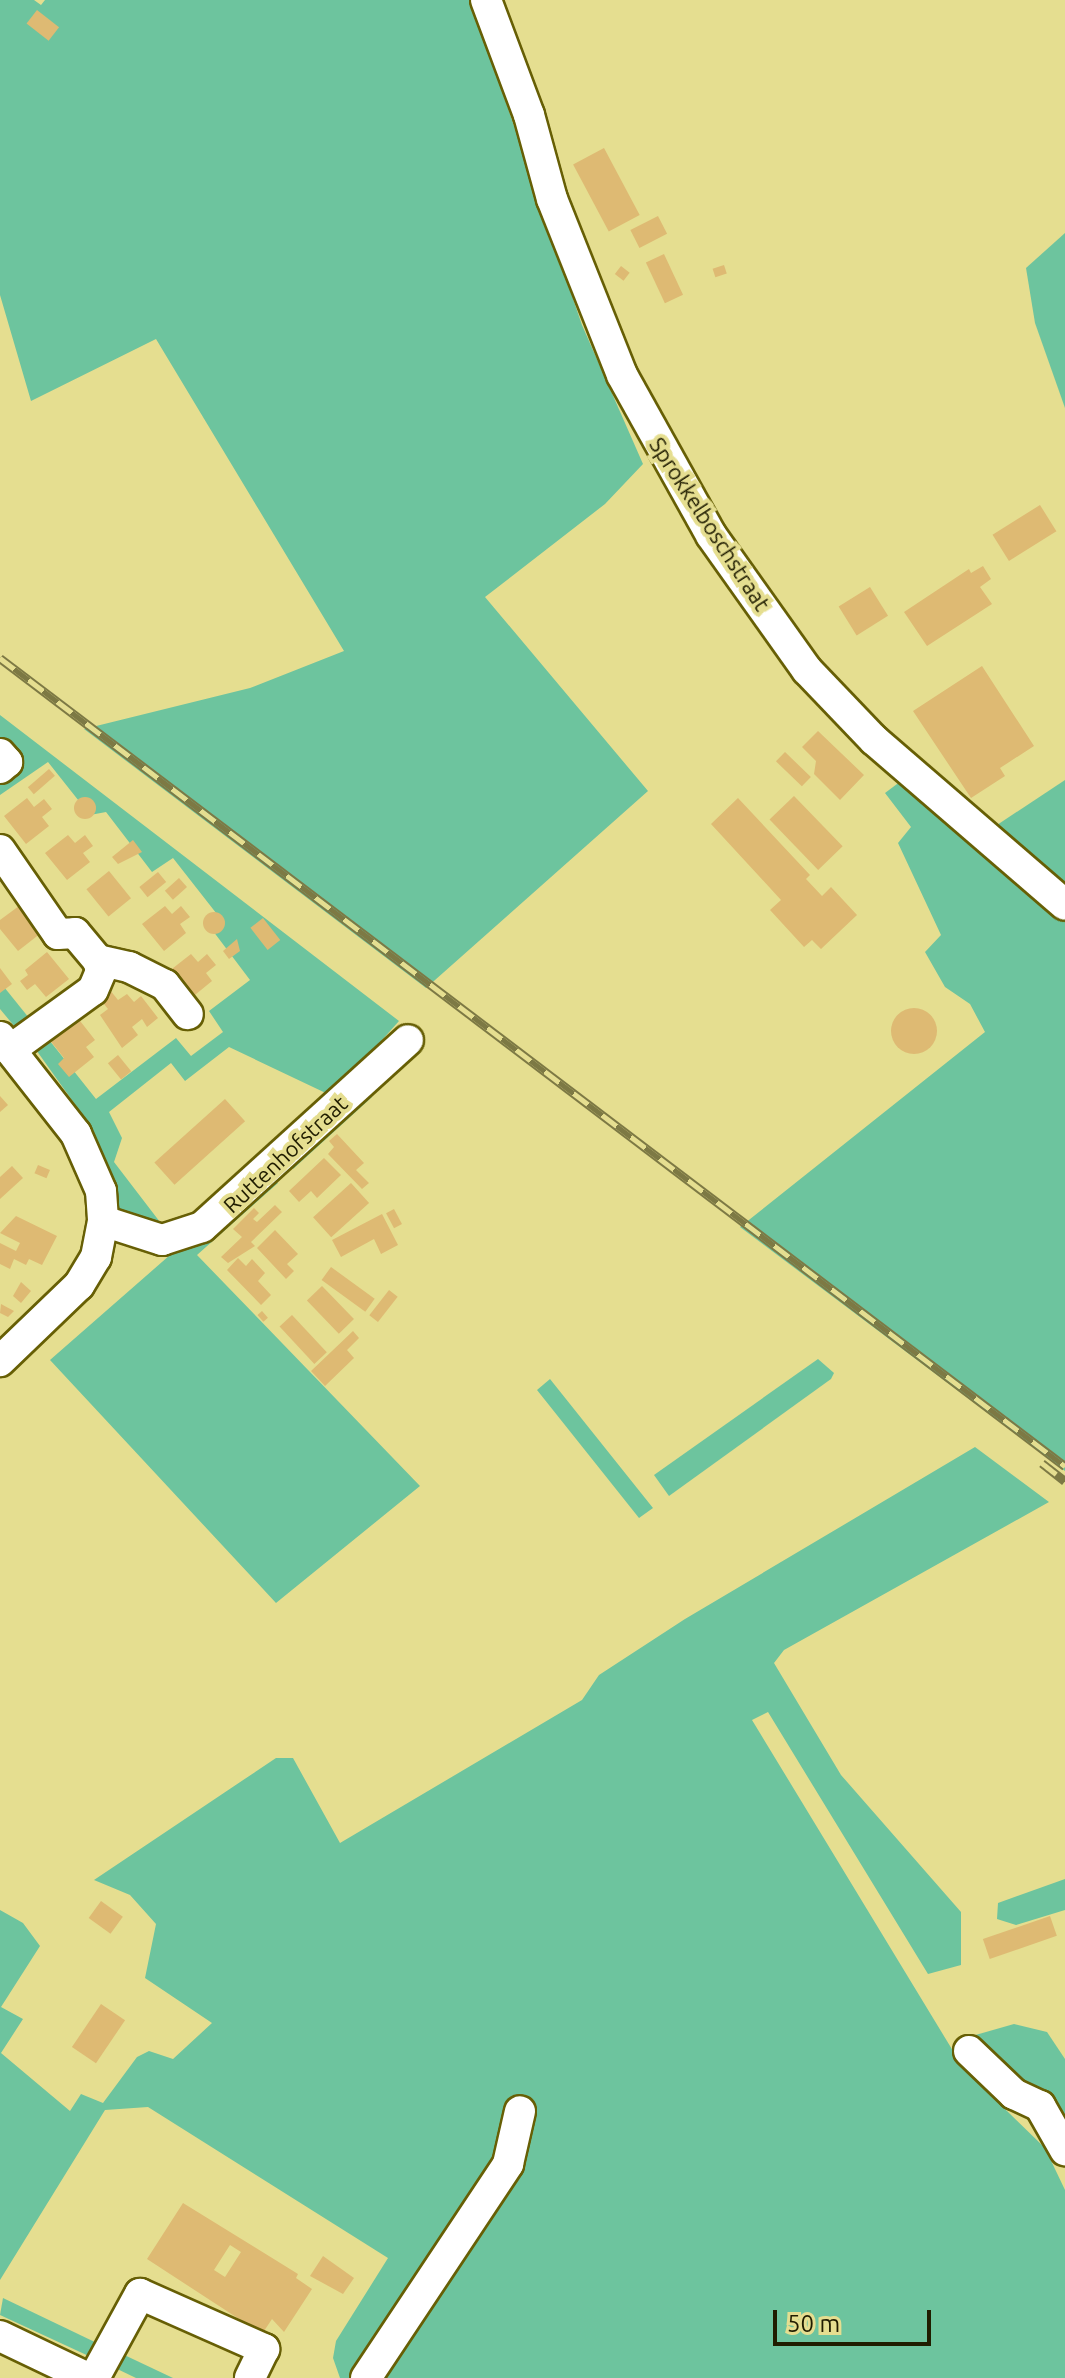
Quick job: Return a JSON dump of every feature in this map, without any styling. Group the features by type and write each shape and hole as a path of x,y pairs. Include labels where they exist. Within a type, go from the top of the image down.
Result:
{"street":[{"name":"Sprokkelboschstraat","path":"486,0 529,115 552,199 622,375 711,535 807,670 874,740 1065,905"},
{"path":"0,754 7,762 0,768"},
{"path":"0,850 58,934 75,933 98,960 101,971 93,990 5,1044 76,1134 101,1191 103,1221 96,1257 79,1285 0,1361"},
{"path":"98,960 129,967 165,985 188,1014"},
{"name":"Ruttenhofstraat","path":"103,1221 162,1240 202,1227 408,1040"},
{"path":"969,2051 1014,2094 1040,2106 1065,2150"},
{"path":"366,2378 508,2164 520,2111"},
{"path":"94,2378 140,2294 264,2349 250,2378"},
{"path":"0,2336 88,2378"}],"green space":[{"path":"0,0 34,0 41,5 45,0 471,0 582,325 643,464 605,504 485,597 648,791 426,988 84,729 250,688 344,651 156,339 31,401 0,295"},
{"path":"1065,233 1065,408 1035,323 1026,268"},
{"path":"0,715 399,1021 332,1096 229,1047 185,1081 171,1063 109,1112 122,1138 114,1162 163,1226 117,1213 108,1170 84,1117 34,1047 42,1031 96,1099 176,1038 191,1056 223,1032 209,1011 250,980 210,927 220,918 173,858 152,872 106,812 90,815 48,762 0,795 0,781 22,765 0,737"},
{"path":"905,778 1065,920 1065,1471 740,1227 985,1032 970,1004 945,987 925,952 941,935 898,843 911,827 885,793"},
{"path":"1065,780 1065,887 997,825"},
{"path":"0,982 29,1018 15,1027 0,1009"},
{"path":"362,1089 372,1097 293,1169 282,1157"},
{"path":"266,1171 278,1183 197,1255 420,1486 276,1603 50,1360"},
{"path":"818,1359 834,1373 831,1379 669,1496 654,1475"},
{"path":"550,1379 653,1508 639,1518 537,1390"},
{"path":"975,1447 1049,1502 784,1650 774,1663 841,1775 961,1912 961,1965 928,1974 768,1712 752,1720 964,2069 1045,2148 1065,2190 1065,2378 340,2378 333,2358 336,2341 388,2258 148,2107 105,2110 0,2280 0,1910 23,1923 40,1946 1,2007 23,2019 1,2053 70,2111 81,2094 103,2103 137,2057 149,2051 173,2059 212,2023 145,1978 156,1924 130,1895 94,1880 276,1758 293,1758 340,1843 582,1700 599,1675 685,1619"},
{"path":"1065,1879 1065,1910 1016,1925 997,1919 998,1903"},
{"path":"1014,2024 1047,2032 1065,2059 1065,2152 965,2038"},
{"path":"3,2298 101,2345 93,2358 0,2315"},
{"path":"118,2352 173,2378 136,2378 111,2366"}],"building":[{"path":"37,10 59,27 49,41 27,23"},
{"path":"604,148 640,215 609,232 573,164"},
{"path":"658,216 667,234 639,248 630,230"},
{"path":"664,254 683,295 665,303 646,262"},
{"path":"724,265 727,274 715,277 713,269"},
{"path":"621,266 630,273 624,281 615,274"},
{"path":"1040,505 1056,531 1009,561 993,535"},
{"path":"983,566 991,579 980,587 992,604 927,646 904,612 969,569 971,573"},
{"path":"870,587 888,616 857,635 839,607"},
{"path":"982,666 1034,746 1000,768 1005,776 971,798 913,711"},
{"path":"818,731 864,775 840,800 814,774 816,761 802,747"},
{"path":"785,752 811,777 802,786 776,761"},
{"path":"49,769 55,776 34,794 28,787"},
{"path":"794,796 843,846 818,870 770,820"},
{"path":"85,797 93,800 96,808 93,816 85,819 77,816 74,808 77,800"},
{"path":"27,798 34,807 44,799 52,809 42,817 49,826 26,844 4,816"},
{"path":"738,798 810,875 806,879 822,896 831,887 857,915 821,949 812,940 804,947 770,910 781,900 711,824"},
{"path":"68,835 75,843 85,835 93,846 83,853 90,862 67,880 45,853"},
{"path":"133,840 142,852 118,864 112,857"},
{"path":"109,871 131,898 108,916 86,889"},
{"path":"158,872 166,882 148,897 139,887"},
{"path":"179,878 187,887 173,900 165,891"},
{"path":"19,906 41,933 18,951 0,929 0,920"},
{"path":"165,906 172,914 181,906 190,917 180,924 186,933 164,951 142,924"},
{"path":"214,912 225,923 214,934 203,923"},
{"path":"263,918 280,940 268,950 250,928"},
{"path":"237,939 240,951 229,959 223,951"},
{"path":"47,952 69,979 46,997 35,984 27,990 20,981 28,975 25,970"},
{"path":"191,954 198,962 207,954 216,965 206,973 212,981 190,999 168,972"},
{"path":"0,968 12,984 0,993"},
{"path":"110,990 118,1000 127,994 134,1002 141,996 158,1018 147,1027 142,1019 132,1027 138,1035 122,1048 100,1015 108,1009 100,999"},
{"path":"914,1008 930,1015 937,1031 930,1047 914,1054 898,1047 891,1031 898,1015"},
{"path":"77,1017 95,1040 86,1047 94,1057 69,1077 58,1064 64,1058 49,1039"},
{"path":"118,1055 131,1071 121,1080 108,1063"},
{"path":"0,1096 8,1105 0,1112"},
{"path":"225,1099 245,1121 174,1185 154,1163"},
{"path":"337,1134 364,1163 356,1170 369,1183 362,1189 328,1154 334,1147 329,1141"},
{"path":"324,1158 341,1175 317,1198 311,1191 299,1202 289,1191"},
{"path":"38,1165 50,1170 46,1178 34,1173"},
{"path":"12,1166 23,1178 0,1199 0,1177"},
{"path":"351,1183 369,1203 331,1237 313,1217"},
{"path":"275,1205 282,1212 251,1242 255,1246 228,1263 221,1257 242,1237 233,1229 254,1208 259,1213 253,1219 257,1222"},
{"path":"394,1209 402,1224 394,1228 386,1213"},
{"path":"382,1214 398,1245 381,1254 374,1239 341,1257 332,1240"},
{"path":"16,1216 57,1236 42,1265 29,1259 26,1265 14,1259 10,1269 0,1264 0,1243 16,1251 20,1243 0,1233"},
{"path":"275,1230 298,1254 287,1264 294,1271 286,1279 257,1248"},
{"path":"238,1258 246,1266 252,1259 265,1273 258,1281 271,1295 261,1305 227,1270"},
{"path":"331,1267 375,1299 365,1312 322,1280"},
{"path":"21,1282 31,1291 21,1303 13,1296"},
{"path":"322,1286 354,1319 339,1334 307,1301"},
{"path":"389,1290 398,1297 378,1322 369,1315"},
{"path":"1,1304 14,1311 8,1317 0,1313"},
{"path":"262,1311 268,1318 263,1322 257,1315"},
{"path":"292,1315 327,1352 314,1364 280,1327"},
{"path":"353,1331 359,1338 347,1350 354,1358 325,1386 311,1371"},
{"path":"101,1901 123,1917 110,1934 89,1918"},
{"path":"1050,1916 1057,1936 990,1959 983,1939"},
{"path":"101,2004 125,2020 96,2063 72,2047"},
{"path":"183,2203 298,2274 296,2278 312,2289 284,2332 272,2319 262,2334 147,2259","holes":["230,2245 241,2252 225,2277 214,2270"]},
{"path":"323,2256 354,2278 343,2294 310,2276"}],"railway":[{"path":"0,658 1065,1466"},
{"path":"1042,1463 1065,1481"}]}
